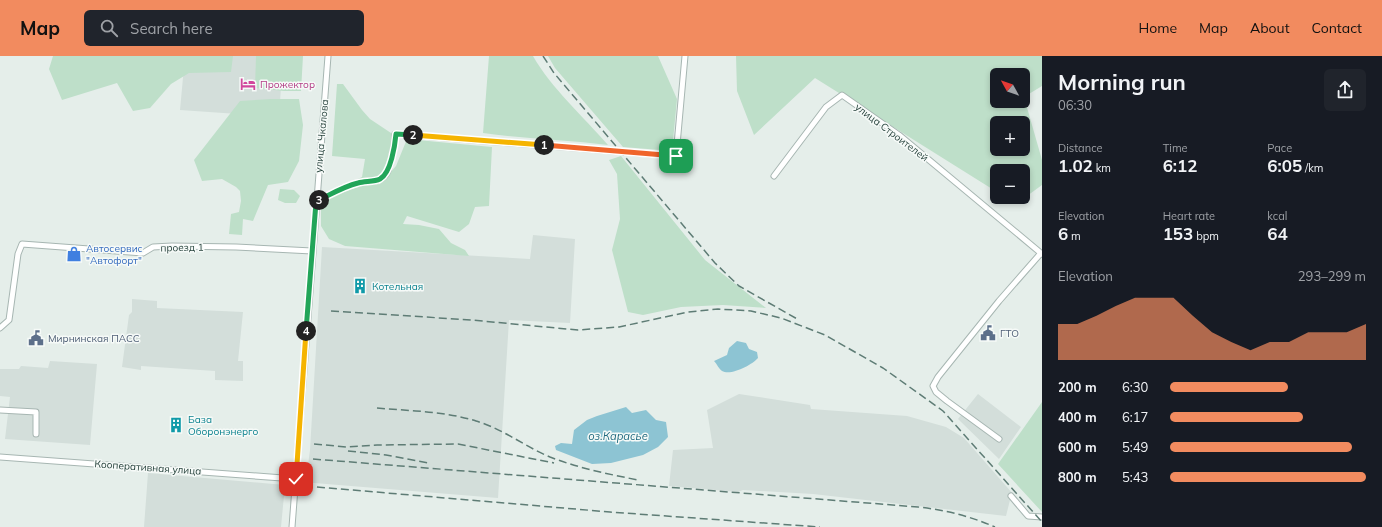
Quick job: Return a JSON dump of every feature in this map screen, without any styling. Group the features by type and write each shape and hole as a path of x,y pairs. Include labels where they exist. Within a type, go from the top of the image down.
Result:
{"street":[{"name":"улица Чкалова","path":"292,527 328,56"},
{"path":"316,202 336,191 358,183 379,180 387,173 395,144 396,134 676,156 685,56"},
{"name":"улица Строителей","path":"774,176 826,107 842,95 900,135 1041,253"},
{"name":"проезд 1","path":"0,328 9,320 18,254 22,244 143,253 153,247 172,246 236,247 312,251"},
{"path":"999,439 947,401 936,392 933,386 938,377 999,301 1041,253"},
{"path":"0,410 36,412 36,434"},
{"name":"Кооперативная улица","path":"0,457 296,479"},
{"path":"1011,496 1028,516 1042,517"}],"shaded area":[{"path":"185,56 283,56 279,117 180,110"},
{"path":"533,235 575,239 570,323 509,320 498,498 302,482 303,473 307,473 310,450 322,247 530,259"},
{"path":"132,299 157,301 157,308 243,312 238,361 243,361 243,381 215,380 215,371 141,366 141,370 122,367 129,315 132,312"},
{"path":"50,361 97,364 90,445 5,439 10,397 0,396 0,369 19,369 21,366 48,368"},
{"path":"739,394 810,405 811,409 907,416 946,427 964,438 1013,494 1011,496 1006,516 813,494 743,490 738,492 669,486 673,450 713,448 707,410"},
{"path":"978,394 1021,427 999,459 958,419"},
{"path":"148,473 285,485 281,527 144,527"}],"green space":[{"path":"53,56 233,56 231,72 189,73 171,84 150,108 133,111 117,83 62,100 49,69"},
{"path":"256,56 303,56 301,91 255,88"},
{"path":"489,56 533,56 540,68 558,91 608,145 483,133"},
{"path":"548,56 658,56 677,99 672,151 623,147 555,68"},
{"path":"736,56 1042,56 1042,86 1030,93 1030,68 990,68 990,108 1027,108 1029,116 990,116 990,156 1030,156 1030,118 1042,160 1042,185 1030,194 1030,164 990,164 990,188 815,78 754,135 737,91"},
{"path":"337,84 343,84 370,119 394,135 386,170 383,174 372,180 357,181 362,177 365,159 332,156"},
{"path":"299,99 303,125 299,161 288,182 268,185 253,221 243,219 242,235 229,234 231,214 239,212 241,201 240,191 222,179 202,181 194,160 240,101"},
{"path":"407,139 492,147 489,206 475,207 469,224 459,232 407,216 403,224 419,225 439,229 451,243 465,250 469,256 345,246 329,239 321,226 321,209 329,197 360,186 380,184 396,166"},
{"path":"621,156 705,260 766,308 723,305 681,307 643,315 628,312 612,250 620,219 617,174 609,160"},
{"path":"280,189 294,190 300,196 296,203 285,203 278,200"},
{"path":"1042,402 1042,512 998,464"}],"water":[{"path":"737,341 746,343 749,349 757,352 758,358 751,364 736,371 722,371 714,361 727,355 729,348"},
{"name":"оз.Карасье","path":"626,407 632,413 646,410 656,420 666,422 668,437 658,447 643,455 611,463 592,464 556,450 555,446 561,443 572,444 574,430 587,420"}],"railway":[{"path":"543,56 554,73 715,263 739,286 799,320"},
{"path":"331,311 472,320 578,330 619,327 688,312 718,309 751,311 781,318 825,335 883,368 943,411 1042,522"},
{"path":"377,408 439,413 476,421 495,428 550,457 593,470 638,480"},
{"path":"314,444 347,447 458,444 554,463"},
{"path":"348,451 386,455 429,463"},
{"path":"313,459 918,507 957,514 995,527"},
{"path":"305,486 610,512 820,527"}],"place":[{"name":"Прожектор","path":"248,84"},
{"name":"Автосервис \"Автофорт\"","path":"74,254"},
{"name":"Котельная","path":"360,286"},
{"name":"ГТО","path":"988,333"},
{"name":"Мирнинская ПАСС","path":"36,338"},
{"name":"База Оборонэнерго","path":"176,425"}],"route":[{"path":"296,479 316,202 336,191 358,183 379,180 387,173 395,144 396,134 578,147 676,156"}]}
